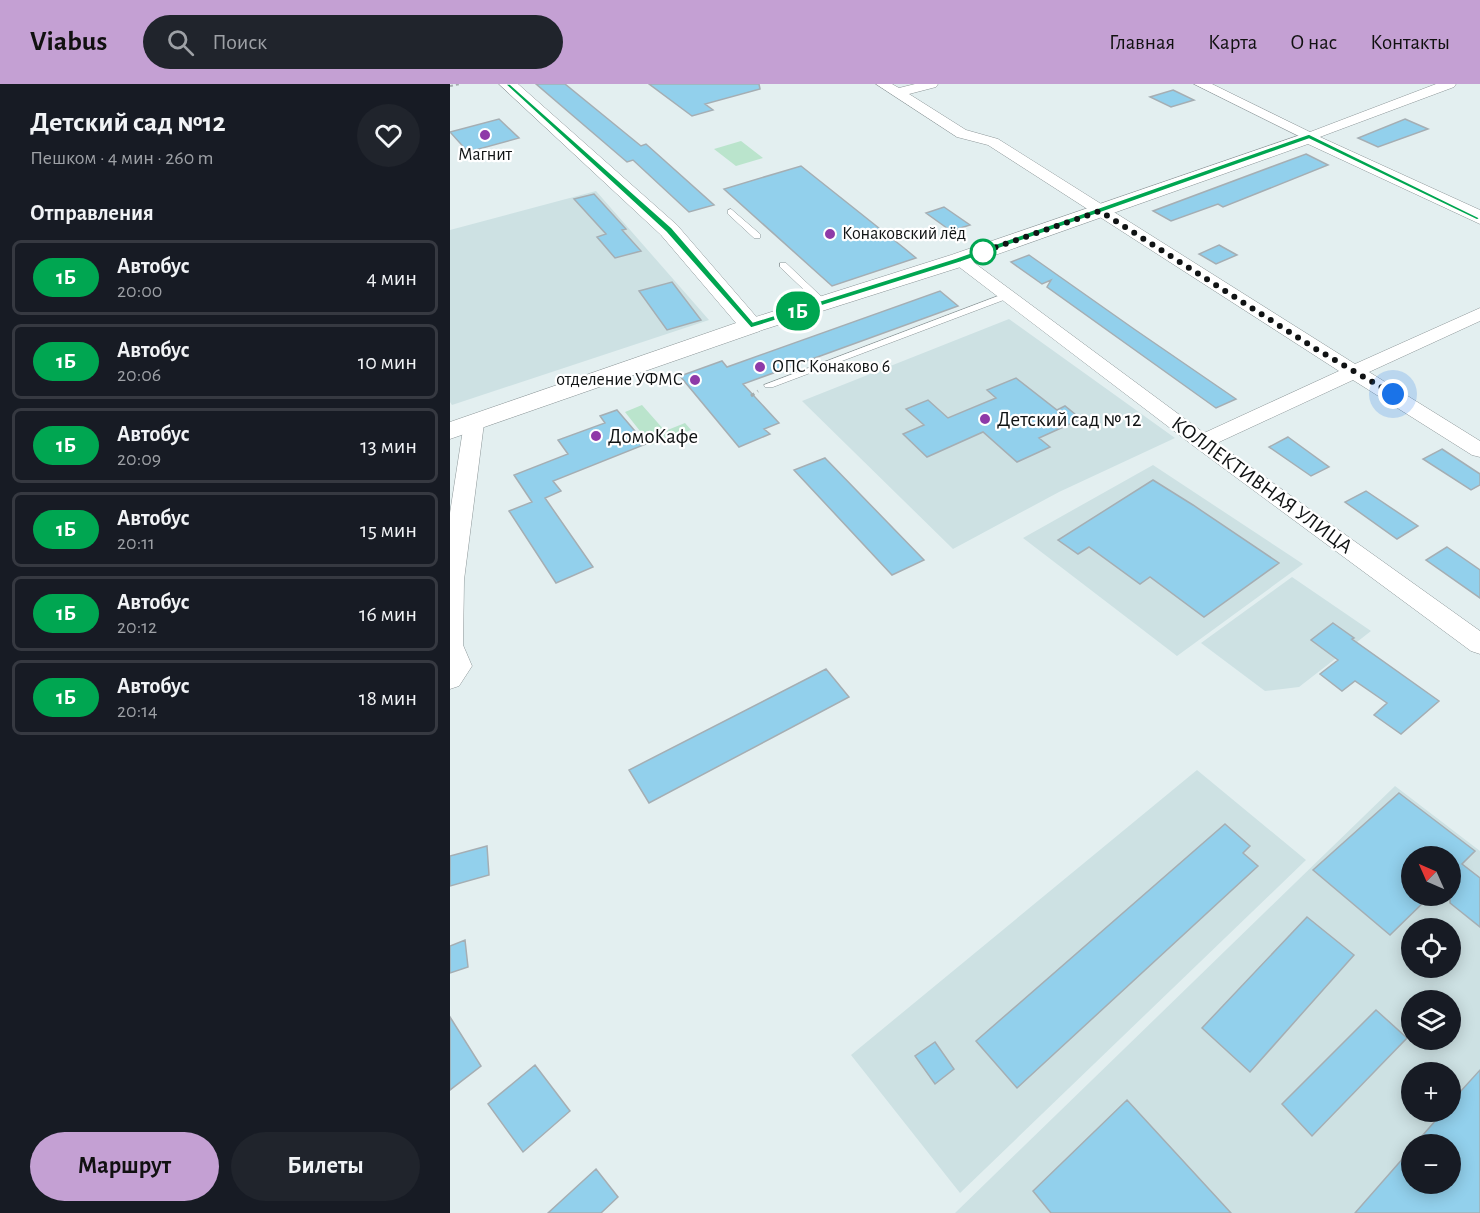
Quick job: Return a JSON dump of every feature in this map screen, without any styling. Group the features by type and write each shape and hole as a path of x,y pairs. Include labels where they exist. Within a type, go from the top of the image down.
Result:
{"main road":[{"path":"450,431 751,326 669,230 508,84"}],"street":[{"path":"890,89 932,84"},
{"path":"1201,84 1480,219"},
{"path":"751,326 958,260 1100,211 1449,84"},
{"path":"890,89 962,134 993,142 1316,349 1358,372 1480,450"},
{"name":"КОЛЛЕКТИВНАЯ УЛИЦА","path":"958,260 1202,442 1480,644"},
{"path":"1202,442 1480,314"},
{"path":"450,679 459,666 450,645 452,580 474,423"}],"lane":[{"path":"731,212 757,236"},
{"path":"783,265 823,303"},
{"path":"769,385 1006,296"}],"path":[{"path":"450,86 460,84"}],"shaded area":[{"path":"596,191 709,320 452,405 450,402 450,230"},
{"name":"Детский сад № 12","path":"1009,319 1175,438 1059,492 953,549 802,401"},
{"path":"1153,465 1303,564 1177,656 1023,538"},
{"path":"1292,577 1371,631 1299,687 1265,691 1201,643"},
{"path":"1197,770 1306,860 960,1193 851,1055"},
{"path":"1395,786 1480,851 1480,1213 955,1213"}],"green space":[{"path":"741,141 763,158 736,166 714,149"},
{"path":"642,405 665,431 685,423 691,430 651,445 625,412"}],"building":[{"path":"536,84 565,84 641,146 646,144 714,205 689,212 633,160 627,162"},
{"path":"649,84 759,84 760,89 705,104 713,110 692,116"},
{"path":"1173,90 1194,100 1171,107 1150,97"},
{"name":"Магнит","path":"499,119 519,138 468,152 450,132"},
{"path":"1405,119 1428,129 1378,147 1358,138"},
{"path":"1306,154 1328,165 1223,207 1218,204 1171,221 1153,211"},
{"name":"Конаковский лёд","path":"801,166 916,258 832,286 724,189"},
{"path":"594,194 626,229 622,230 641,251 615,258 597,237 606,234 574,199"},
{"path":"944,207 970,225 951,231 926,213"},
{"path":"1219,245 1237,255 1216,264 1199,254"},
{"path":"1029,255 1236,399 1216,408 1047,287 1051,280 1042,284 1011,262"},
{"path":"672,282 701,320 667,330 639,291"},
{"path":"940,291 958,306 743,384 779,423 764,429 770,434 739,447 680,376 722,361 727,367"},
{"path":"1016,378 1057,410 1065,406 1081,419 1039,438 1050,447 1017,462 983,432 927,457 903,434 924,425 906,409 928,400 948,418 996,398 987,390"},
{"path":"617,410 646,444 553,481 561,491 545,498 593,567 556,583 509,511 532,502 514,475 568,454 558,440 605,423 600,416"},
{"path":"1288,437 1329,467 1311,476 1269,447"},
{"path":"1442,449 1480,474 1480,485 1471,490 1423,459"},
{"path":"825,458 924,560 892,575 794,470"},
{"path":"1153,480 1279,563 1204,617 1150,577 1140,584 1089,547 1078,554 1058,540"},
{"path":"1366,491 1418,526 1397,539 1345,502"},
{"path":"1447,547 1480,570 1480,598 1426,560"},
{"path":"1333,623 1439,701 1401,734 1374,715 1387,703 1355,681 1342,691 1320,674 1338,660 1311,640"},
{"path":"826,669 849,697 649,803 629,770"},
{"path":"1399,793 1475,851 1462,864 1480,878 1480,927 1454,906 1461,906 1461,846 1401,846 1401,906 1420,906 1407,918 1401,918 1401,924 1390,935 1313,870"},
{"path":"1225,824 1250,846 1243,853 1258,866 1017,1088 976,1041"},
{"path":"487,846 489,875 450,886 450,856"},
{"path":"1307,917 1354,955 1250,1072 1202,1028"},
{"path":"465,940 468,967 450,973 450,946"},
{"path":"1376,1010 1401,1033 1401,1044 1312,1136 1282,1104"},
{"path":"450,1017 481,1066 450,1090"},
{"path":"935,1042 954,1069 935,1084 915,1056"},
{"path":"535,1065 570,1111 523,1152 488,1104"},
{"path":"1480,1070 1480,1213 1355,1213 1401,1161 1401,1194 1461,1194 1461,1134 1424,1134 1434,1122 1461,1122 1461,1091"},
{"path":"1127,1100 1231,1213 1051,1213 1033,1191"},
{"path":"596,1169 618,1197 601,1213 548,1213"}],"bus line":[{"name":"1Б","path":"508,84 669,230 751,326 958,260 1309,136 1480,218"}],"place":[{"name":"Магнит","path":"485,135"},
{"name":"Конаковский лёд","path":"830,234"},
{"name":"ОПС Конаково 6","path":"760,367"},
{"name":"отделение УФМС","path":"695,380"},
{"name":"Детский сад № 12","path":"985,419"},
{"name":"ДомоКафе","path":"596,436"}],"route":[{"path":"983,252 979,253 1100,211 1316,349 1393,394"}]}
